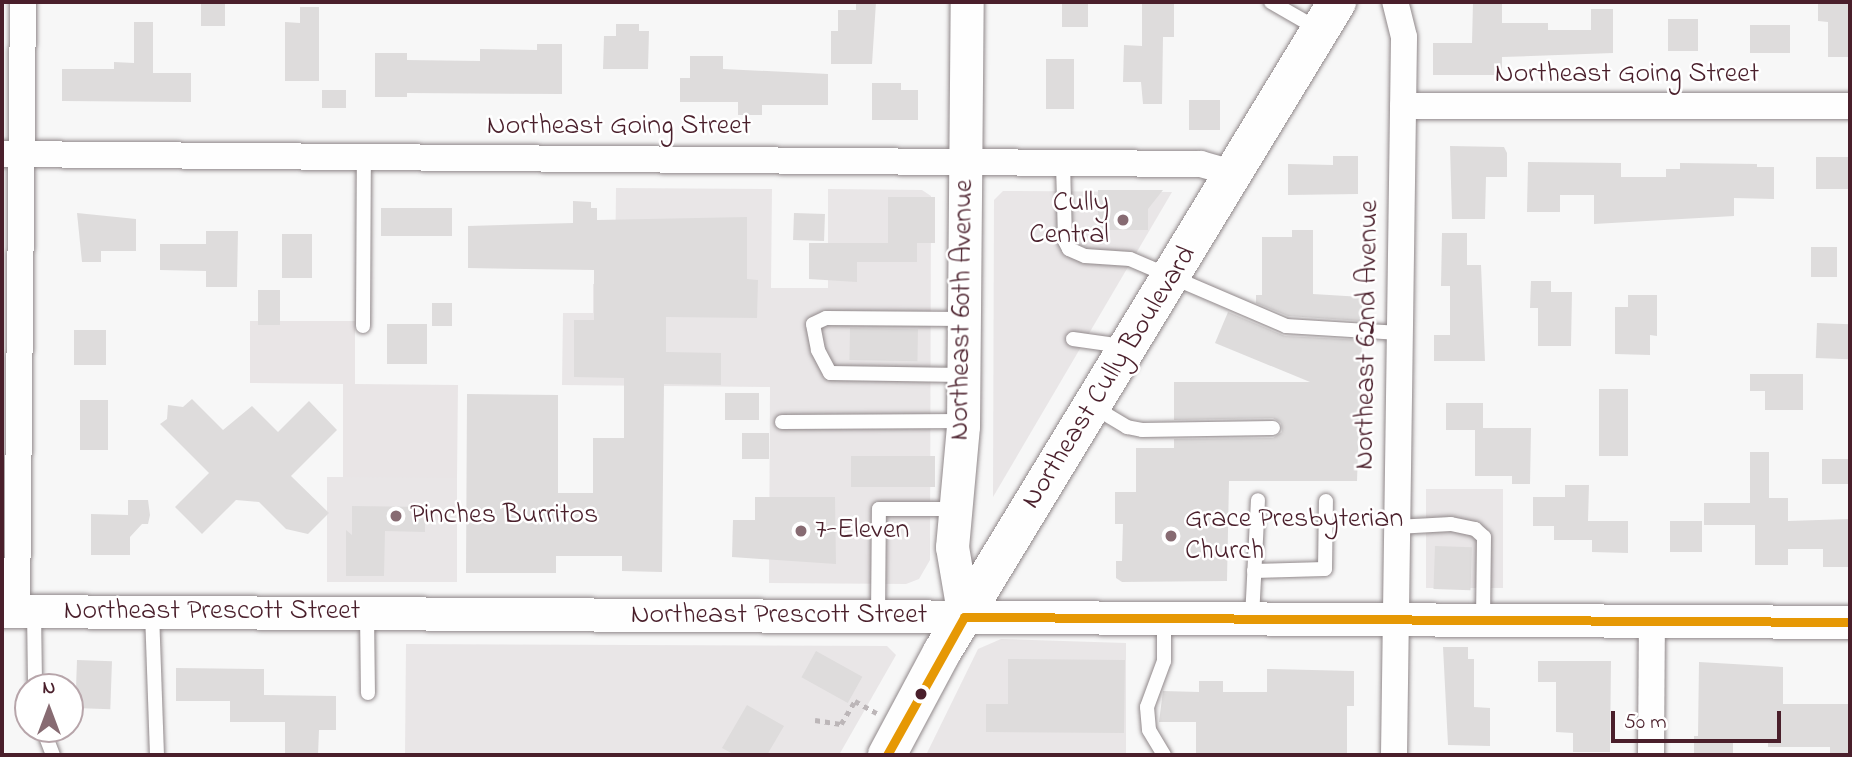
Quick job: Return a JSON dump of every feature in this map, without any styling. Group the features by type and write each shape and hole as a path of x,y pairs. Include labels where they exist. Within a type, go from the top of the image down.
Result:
{"main road":[{"name":"Northeast Cully Boulevard","path":"894,741 1090,405 1172,279 1328,16"}],"street":[{"path":"18,611 12,154 23,2"},
{"name":"Northeast 60th Avenue","path":"964,617 953,569 963,421 967,2"},
{"name":"Northeast 62nd Avenue","path":"1394,755 1404,37 1395,2"},
{"name":"Northeast Going Street","path":"1403,106 1850,106"},
{"name":"Northeast Going Street","path":"12,154 1201,164 1235,174"},
{"name":"Northeast Prescott Street","path":"18,611 1850,622"},
{"path":"1651,755 1652,622"}],"lane":[{"path":"1271,2 1328,16"},
{"path":"363,326 364,156"},
{"path":"1063,163 1065,241 1069,249 1084,256 1130,259 1286,326 1400,333"},
{"path":"964,319 826,318 813,324 817,350 830,373 964,375"},
{"path":"1073,339 1128,347"},
{"path":"1090,405 1127,427 1142,430 1273,428"},
{"path":"782,422 963,421"},
{"path":"1252,618 1258,500"},
{"path":"1254,571 1325,569 1326,501"},
{"path":"878,617 879,509 956,509"},
{"path":"1396,527 1451,524 1475,529 1483,537 1483,621"},
{"path":"18,611 32,673"},
{"path":"152,612 157,755"},
{"path":"368,614 368,693"},
{"path":"1164,617 1164,661 1147,707 1149,730 1164,755"}],"path":[{"path":"815,720 841,724 855,701 894,741"}],"shaded area":[{"path":"616,188 772,189 771,288 828,288 828,189 922,190 931,196 930,560 919,579 906,584 769,583 770,387 562,385 563,313 593,313 593,284 615,284"},
{"path":"1003,191 1172,192 993,497 994,200"},
{"path":"250,321 355,321 355,384 458,385 457,478 343,477 343,384 250,383"},
{"path":"327,477 457,477 457,582 327,582"},
{"path":"1426,489 1503,489 1503,588 1426,588"},
{"path":"1001,639 1126,643 1126,755 926,755 978,649"},
{"path":"406,644 887,646 896,655 839,755 405,755"}],"building":[{"path":"201,2 225,2 225,26 201,26"},
{"path":"856,2 876,2 872,64 831,64 831,31 838,31 838,10 856,10"},
{"path":"1062,2 1088,2 1088,27 1062,27"},
{"path":"1142,2 1174,2 1174,37 1163,37 1162,104 1143,104 1141,82 1123,82 1124,45 1142,46"},
{"path":"1473,2 1502,2 1502,23 1548,23 1548,30 1591,30 1591,9 1613,9 1613,53 1502,57 1502,75 1433,75 1433,43 1472,43"},
{"path":"1818,2 1850,2 1850,57 1828,57 1828,22 1818,21"},
{"path":"300,7 319,7 319,81 285,81 285,22 300,23"},
{"path":"1668,19 1698,19 1698,51 1668,51"},
{"path":"134,22 153,22 153,73 191,73 191,102 62,101 62,69 114,69 114,62 134,63"},
{"path":"616,24 639,24 639,31 649,31 648,69 603,69 604,36 616,36"},
{"path":"1750,25 1790,25 1790,53 1750,53"},
{"path":"537,44 562,44 562,94 407,93 407,97 375,97 375,53 407,53 407,60 480,61 480,49 537,50"},
{"path":"690,56 723,56 723,69 828,74 828,105 762,105 762,115 738,115 738,102 680,102 680,78 690,78"},
{"path":"1046,59 1074,59 1074,109 1046,109"},
{"path":"872,83 901,83 901,90 918,90 918,120 872,120"},
{"path":"322,90 346,90 346,108 322,108"},
{"path":"1189,100 1220,100 1220,130 1189,130"},
{"path":"1450,146 1504,147 1507,153 1507,177 1486,177 1485,219 1452,219"},
{"path":"1333,156 1358,156 1358,194 1288,195 1288,164 1333,165"},
{"path":"1816,157 1850,157 1850,189 1816,189"},
{"path":"1528,162 1621,163 1621,177 1666,177 1666,169 1680,169 1680,163 1757,164 1757,167 1774,167 1774,199 1734,198 1734,216 1594,224 1594,195 1560,195 1560,212 1527,212"},
{"name":"Cully Central","path":"1098,190 1163,190 1148,209 1148,230 1098,230"},
{"path":"888,197 935,197 935,243 917,243 917,262 857,262 857,282 809,279 809,243 888,243"},
{"path":"573,201 591,202 591,208 597,208 597,220 747,217 747,279 758,280 757,318 666,317 666,352 721,353 721,385 664,384 662,572 622,571 622,556 556,556 556,573 466,573 467,394 558,395 558,493 593,493 593,438 624,438 624,378 574,377 574,320 594,320 594,270 468,268 468,226 573,223"},
{"path":"381,208 452,208 452,236 381,236"},
{"path":"77,213 136,219 136,251 101,251 101,262 82,262"},
{"path":"794,213 825,214 824,241 793,240"},
{"path":"1292,230 1313,230 1313,294 1362,297 1362,321 1288,316 1256,303 1256,295 1262,295 1262,237 1292,237"},
{"path":"206,231 238,231 237,287 206,287 206,271 160,270 160,244 206,244"},
{"path":"1442,233 1467,233 1467,265 1481,265 1485,361 1434,361 1434,335 1450,335 1450,286 1441,286"},
{"path":"282,234 312,234 312,278 282,278"},
{"path":"1811,247 1837,247 1837,277 1811,277"},
{"path":"1531,281 1551,281 1551,292 1572,292 1571,346 1538,346 1538,308 1530,308"},
{"path":"258,290 280,290 280,325 258,325"},
{"path":"1628,295 1657,295 1657,336 1650,335 1650,355 1615,354 1615,307 1628,307"},
{"path":"432,303 452,303 452,326 432,326"},
{"path":"1228,312 1285,336 1362,340 1357,481 1229,481 1227,581 1122,582 1116,578 1116,561 1122,561 1123,524 1115,524 1115,492 1136,492 1136,448 1174,448 1174,439 1273,438 1282,432 1281,423 1273,418 1174,420 1174,382 1310,382 1215,343"},
{"path":"1817,323 1850,324 1849,359 1816,358"},
{"path":"387,324 427,324 427,364 387,364"},
{"path":"850,328 918,329 917,361 849,360"},
{"path":"74,330 106,330 106,365 74,365"},
{"path":"1750,374 1803,374 1803,410 1765,410 1765,391 1750,391"},
{"path":"1599,389 1628,389 1628,456 1599,456"},
{"path":"725,393 759,393 759,420 725,420"},
{"path":"192,399 223,430 252,406 278,432 309,401 337,430 291,476 329,513 308,534 286,529 259,502 236,500 202,534 175,507 209,473 160,424 167,419 168,405 183,407"},
{"path":"80,400 108,400 108,450 80,450"},
{"path":"1446,403 1483,403 1483,428 1531,428 1530,484 1512,484 1512,476 1475,476 1475,430 1446,430"},
{"path":"742,433 769,433 769,459 742,459"},
{"path":"1750,452 1769,452 1769,498 1788,498 1788,521 1850,519 1850,567 1823,567 1823,549 1788,549 1788,565 1755,565 1755,525 1704,525 1704,503 1750,503"},
{"path":"851,456 935,456 935,487 851,487"},
{"path":"1822,459 1850,459 1850,484 1822,484"},
{"path":"1565,485 1589,485 1588,521 1628,521 1628,553 1592,552 1592,540 1554,540 1554,526 1533,526 1533,497 1565,497"},
{"path":"755,497 835,497 836,564 732,557 733,520 755,520"},
{"path":"128,500 148,500 150,515 148,524 142,524 130,537 130,555 91,555 91,514 128,515"},
{"path":"352,506 425,507 425,532 385,531 384,576 346,576 346,530 352,535"},
{"path":"1670,521 1702,521 1702,552 1670,552"},
{"path":"1435,546 1472,547 1470,590 1433,589"},
{"path":"1443,647 1468,647 1468,659 1474,659 1474,707 1490,708 1490,746 1448,745"},
{"path":"816,651 862,677 848,703 801,677"},
{"path":"1008,659 1125,660 1124,733 986,732 986,704 1008,704"},
{"path":"77,660 112,661 110,709 84,708 84,673 77,673"},
{"path":"1538,661 1611,661 1610,752 1573,752 1573,733 1556,732 1556,682 1538,682"},
{"path":"1699,662 1783,667 1783,704 1850,704 1850,755 1830,755 1830,747 1768,747 1768,741 1733,741 1733,755 1694,755 1694,736 1698,736"},
{"path":"176,668 264,669 264,695 336,696 336,730 319,730 318,755 285,755 285,722 230,722 230,701 176,701"},
{"path":"1267,669 1354,671 1354,706 1347,706 1347,753 1196,755 1196,722 1159,722 1163,691 1199,692 1199,681 1223,681 1223,692 1267,692"},
{"path":"747,705 784,726 767,755 735,755 722,748"}],"transit line":[{"path":"964,617 1850,622"},
{"path":"887,755 964,617"}],"place":[{"name":"Cully Central","path":"1123,220"},
{"name":"Pinches Burritos","path":"396,516"},
{"name":"7-Eleven","path":"801,531"},
{"name":"Grace Presbyterian Church","path":"1171,536"}]}
